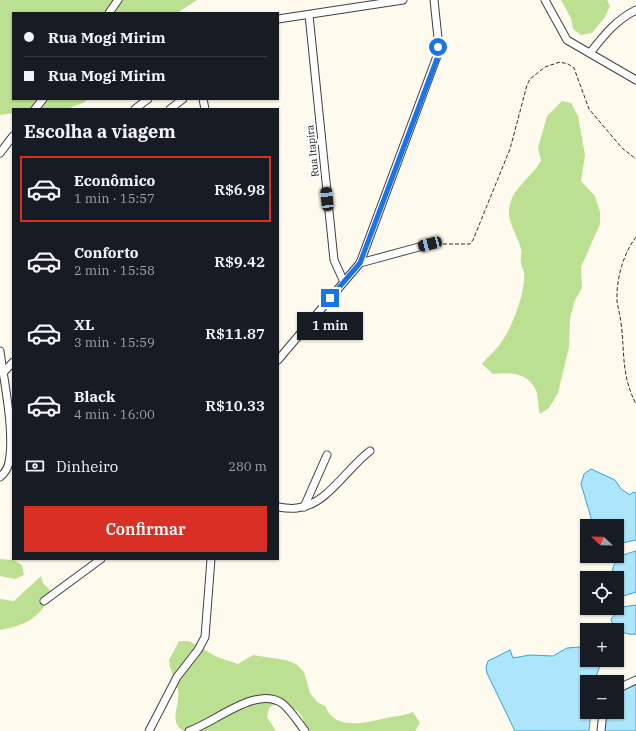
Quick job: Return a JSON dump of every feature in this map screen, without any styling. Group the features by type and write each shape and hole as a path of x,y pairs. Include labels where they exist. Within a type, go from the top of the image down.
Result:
{"street":[{"path":"110,12 118,0"},
{"path":"279,19 403,0"},
{"path":"279,359 360,263 438,56 438,38 434,0"},
{"path":"545,0 567,40 636,80"},
{"path":"590,54 607,31 623,16 636,10"},
{"name":"Rua Itapira","path":"308,15 334,260 344,282"},
{"path":"36,108 42,100"},
{"path":"136,108 147,100"},
{"path":"171,108 182,100"},
{"path":"0,153 12,137"},
{"path":"360,263 430,244"},
{"path":"0,351 7,399 11,448 9,463 6,470 0,477"},
{"path":"3,373 12,363"},
{"path":"7,399 12,394"},
{"path":"279,507 304,507 324,497 356,462 370,452"},
{"path":"304,507 327,455"},
{"path":"44,601 100,560"},
{"path":"149,731 177,676 198,650 205,637 211,560"},
{"path":"624,686 636,680"},
{"path":"189,731 211,722 254,699 263,698 283,704 305,731"},
{"path":"601,731 602,719"}],"path":[{"path":"430,244 470,244 473,240 510,149 527,85 541,70 555,62 565,63 574,68 589,109 622,148 636,159"},
{"path":"636,237 628,248 617,292 621,323 624,373 636,404"}],"green space":[{"path":"0,0 197,0 179,12 12,12 12,100 86,100 85,102 70,108 12,108 12,113 0,115"},
{"path":"561,0 607,0 610,6 605,17 592,33 581,35 573,29 571,18"},
{"path":"562,101 571,103 578,116 585,155 581,181 595,196 600,212 600,224 581,267 582,288 575,300 570,318 569,347 558,393 549,408 540,414 536,390 528,380 518,374 493,374 482,364 498,347 506,334 518,308 523,288 524,272 521,264 521,249 510,221 510,203 517,190 541,161 538,148 547,116"},
{"path":"0,559 13,560 22,565 24,575 15,579 0,576"},
{"path":"41,576 43,583 53,593 43,608 32,619 0,630 0,599 14,601"},
{"path":"179,641 189,641 217,657 238,664 253,655 286,660 296,664 304,672 310,693 317,702 325,706 330,714 336,719 343,722 369,722 413,712 420,723 415,731 305,731 303,719 298,711 278,702 269,708 267,717 276,731 184,731 176,723 175,718 178,690 171,672 169,660"}],"water":[{"path":"591,469 615,480 621,489 630,495 633,492 636,493 636,540 624,543 624,519 591,519 581,484 584,474"},
{"path":"636,551 636,592 624,596 624,571 612,571 615,563 624,563 625,555"},
{"path":"636,605 636,634 624,633 624,623 612,623 611,619 615,615 624,615 624,607"},
{"path":"580,647 580,667 599,667 597,675 580,675 580,719 590,719 589,731 515,731 487,673 486,667 488,661 510,650 513,658 530,655 553,656 567,648"},
{"path":"636,680 636,731 601,731 602,719 624,719 624,686"}],"route":[{"path":"330,298 360,263 438,56 438,47"}]}
